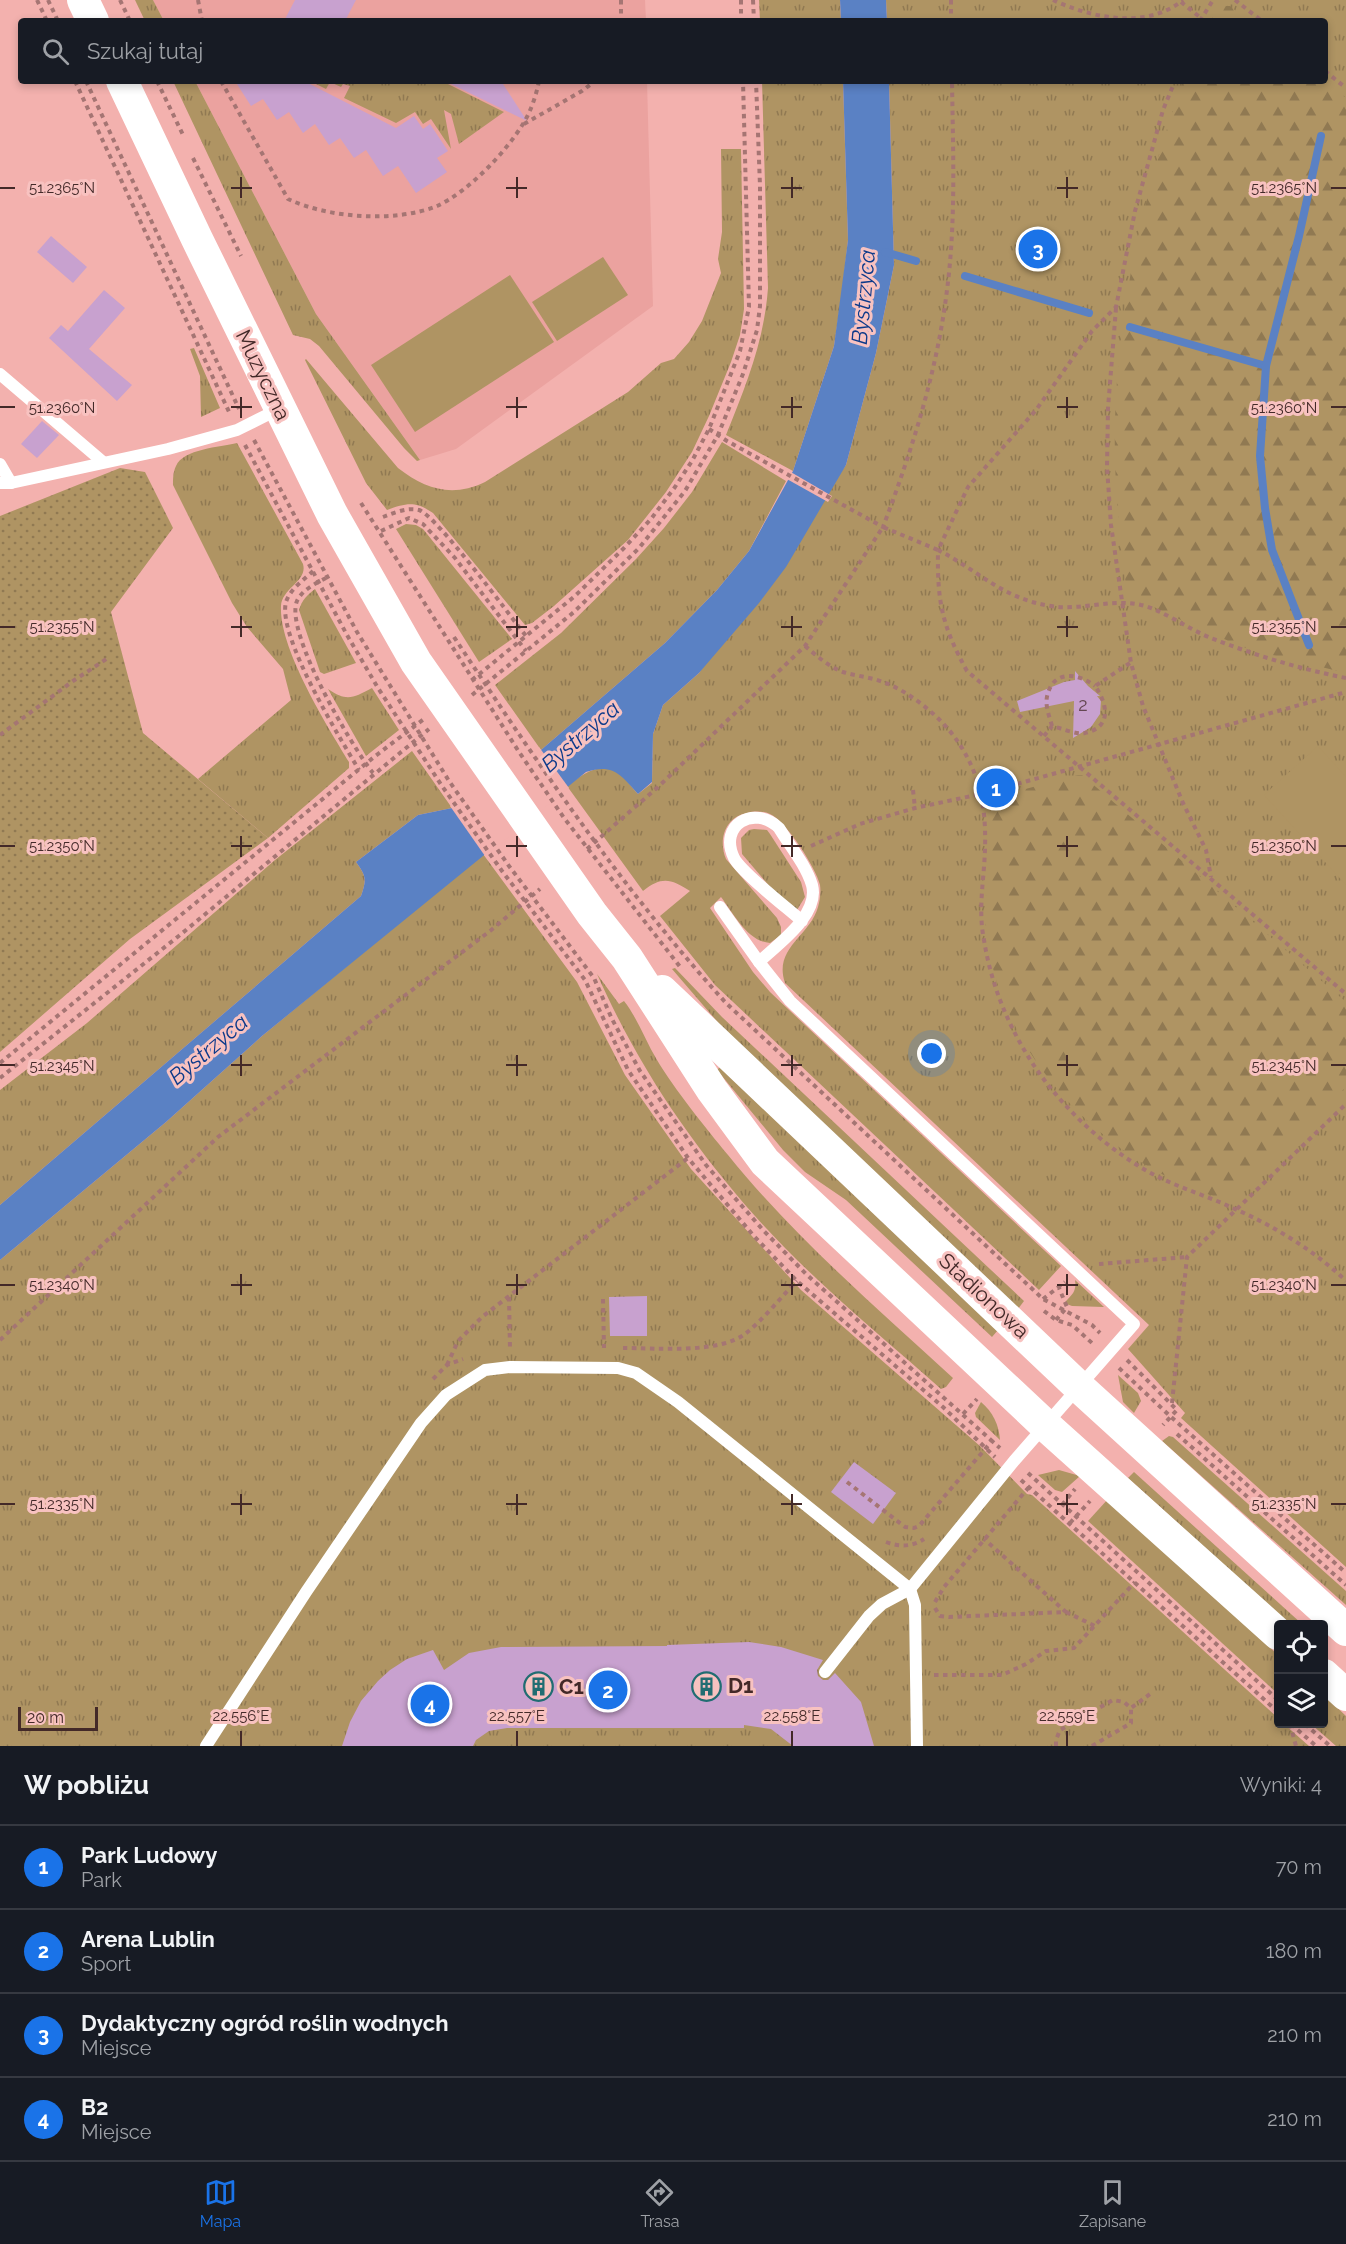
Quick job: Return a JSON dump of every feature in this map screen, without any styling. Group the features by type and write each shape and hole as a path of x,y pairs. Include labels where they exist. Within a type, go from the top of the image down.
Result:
{"street":[{"path":"83,0 92,18"},
{"name":"Muzyczna","path":"123,84 332,514 416,662 592,914"},
{"name":"Stadionowa","path":"592,914 627,957 712,1090 765,1161 1045,1425 1274,1630"},
{"name":"Stadionowa","path":"627,957 1079,1387 1346,1630"},
{"path":"1328,1679 1346,1695"}],"lane":[{"path":"0,374 103,462"},
{"path":"0,464 5,483 198,440 241,427 280,409"},
{"path":"759,962 802,921 812,903 812,886 779,828 763,818 745,819 736,825 731,834 729,843 735,861 802,921"},
{"path":"720,907 790,1001 1134,1324 1011,1465 910,1589 882,1604 869,1616 825,1672"},
{"path":"206,1746 312,1582 421,1424 446,1395 485,1370 510,1367 618,1368 636,1373 678,1402 910,1589 915,1605 917,1746"}],"path":[{"path":"37,0 46,18"},
{"path":"48,0 57,18"},
{"path":"120,0 129,18"},
{"path":"198,0 201,18"},
{"path":"621,0 621,18"},
{"path":"741,0 741,18"},
{"path":"753,0 754,18"},
{"path":"951,0 951,18"},
{"path":"1053,0 1094,14 1121,18"},
{"path":"1202,18 1213,0"},
{"path":"1235,0 1258,18"},
{"path":"1133,18 1169,11 1182,1 1199,18"},
{"path":"1328,73 1346,88"},
{"path":"76,84 313,572 378,688 442,786 502,871 585,980 628,1070 688,1158 753,1235 797,1281 987,1447 995,1457 1011,1465 1274,1696"},
{"path":"87,84 241,427 326,578 449,781 509,866 594,978 612,1019 640,1071 706,1166 806,1274 992,1441 1029,1487 1274,1708"},
{"path":"159,84 184,139"},
{"path":"223,84 288,199 313,208 348,215 393,215 435,206 448,200 488,166 523,124 538,84"},
{"path":"523,124 582,92 591,84"},
{"path":"514,645 575,596 651,519 692,461 709,429 740,351 749,307 743,84"},
{"path":"463,702 574,612 639,548 685,491 718,435 744,374 757,330 760,306 760,186 756,84"},
{"path":"579,855 658,787 805,646 883,527 920,422 947,292 954,211 952,84"},
{"path":"1174,84 1163,110 1135,211 1116,307 1108,408 1107,467 1111,525 1131,663 1143,706 1183,803 1206,850 1211,878"},
{"path":"189,148 244,263"},
{"path":"1116,307 1092,332 1036,410 968,487 938,550 937,583 940,610 952,645 967,671 1346,994"},
{"path":"709,429 877,525 962,562 1010,595 1052,607 1084,607 1121,603 1143,605 1209,638 1263,657 1346,678"},
{"path":"357,496 519,752 564,818 622,894"},
{"path":"383,517 407,510 418,510 426,514 458,549 526,636"},
{"path":"381,531 409,518 423,524 455,558 526,651"},
{"path":"313,572 294,589 286,603 290,633 313,691 359,770"},
{"path":"326,578 305,591 296,603 297,621 302,640 325,694 373,773"},
{"path":"454,637 527,748 630,890 726,1003 1043,1299 1092,1325 1110,1351 1171,1417 1346,1573"},
{"path":"805,646 842,671 884,682 905,693 948,729 970,760 981,794 985,818 981,905 983,939 998,996 1019,1043 1045,1081 1086,1127 1110,1147 1147,1171 1236,1209 1290,1238 1346,1281"},
{"path":"0,735 108,658"},
{"path":"1095,686 1131,663"},
{"path":"1076,675 1086,678 1095,686 1106,705 1105,716 1098,727 1084,733 1052,726 1046,706 1048,693 1054,682 1064,676 1076,675"},
{"path":"801,850 860,824 915,808 981,794 1078,765 1346,692"},
{"path":"0,1078 180,935 436,723"},
{"path":"1044,735 1052,726"},
{"path":"0,1063 374,758"},
{"path":"913,790 915,808"},
{"path":"0,1340 218,1137 490,931 543,886"},
{"path":"1172,1404 1187,1257 1346,1104"},
{"path":"432,1380 447,1365 458,1341 482,1317 688,1158"},
{"path":"1043,1299 1059,1288 1077,1269 1085,1265 1187,1257"},
{"path":"592,1349 709,1347 727,1343 744,1335 797,1281"},
{"path":"1059,1288 1067,1307"},
{"path":"508,1297 510,1367"},
{"path":"603,1299 604,1348"},
{"path":"638,1348 643,1354"},
{"path":"501,1350 522,1350"},
{"path":"447,1365 470,1357"},
{"path":"1165,1423 1346,1585"},
{"path":"847,1482 905,1527 914,1528 919,1526 992,1441"},
{"path":"988,1466 995,1457"},
{"path":"1029,1487 938,1596 934,1605 940,1616 1066,1612"},
{"path":"881,1540 903,1546 916,1544 928,1536"},
{"path":"984,1539 1066,1612 1095,1627"},
{"path":"916,1675 1002,1675 1026,1664 1046,1651 1074,1648 1135,1582"},
{"path":"1131,1708 1150,1694"},
{"path":"1056,1746 1060,1730 1113,1700 1124,1702 1131,1708 1131,1723 1092,1746"},
{"path":"1291,1728 1296,1746"},
{"path":"1295,1728 1316,1746"},
{"path":"1310,1728 1330,1746"}],"shaded area":[{"path":"153,0 645,0 646,18 162,18"},
{"path":"197,84 647,84 653,306 456,449 420,460 316,314"}],"green space":[{"path":"135,0 153,0 162,18 144,18"},
{"path":"759,0 840,0 841,18 760,18"},
{"path":"886,0 1346,0 1346,1567 1181,1418 1185,1413 1128,1349 1149,1325 785,983 784,960 788,951 814,917 819,904 820,885 800,846 777,818 768,813 759,812 739,815 725,830 723,844 726,859 777,918 781,927 781,935 770,943 755,938 742,926 721,897 710,908 753,972 770,992 1061,1266 1039,1290 715,985 660,916 690,891 672,882 661,881 643,891 567,786 598,768 612,769 619,773 638,794 652,783 653,734 663,705 699,673 846,465 876,353 894,265 889,84 1328,84 1328,18 887,18"},
{"path":"1225,6 1230,6 1244,18 1212,18"},
{"path":"174,84 197,84 316,314 420,460 417,461 404,448 319,346 310,339 293,335"},
{"path":"316,84 329,84 326,89"},
{"path":"343,84 448,84 504,112 459,144 451,114 444,110 451,149 431,119 423,124 415,112 396,123 344,98 350,86"},
{"path":"762,84 843,84 848,240 842,292 834,346 793,471 726,435 758,345 763,327 768,288"},
{"path":"1182,84 1328,84 1346,98 1346,673 1251,650 1202,630 1127,592 1119,527 1115,461 1118,364 1132,268 1154,174"},
{"path":"721,149 741,149 744,309 740,335 709,416 692,452 666,492 628,540 554,606 532,623 525,625 433,513 421,506 411,504 387,510 366,483 305,360 398,468 408,475 429,486 450,490 461,490 485,482 628,392 661,363 674,359 689,342 702,321 721,273 718,259 722,232"},
{"path":"603,257 628,295 557,341 532,302"},
{"path":"510,275 554,342 415,432 371,365"},
{"path":"194,348 220,408 201,417 200,376 190,349"},
{"path":"722,442 786,481 749,551 717,590 665,643 541,750 495,685 561,633 636,559 692,492"},
{"path":"237,443 303,564 302,575 282,600 282,624 306,686 349,762 349,768 268,838 198,779 291,700 283,669 247,627 232,603 173,485 176,466 186,456 194,452"},
{"path":"120,468 145,472 173,528 111,612 143,733 268,838 130,939 0,1052 0,516"},
{"path":"406,524 416,525 423,529 512,639 479,662 396,529"},
{"path":"315,589 356,663 324,674 320,672 299,610 305,598"},
{"path":"372,688 399,730 366,756 328,689 340,696 350,697"},
{"path":"1318,746 1346,777 1346,885 1264,795"},
{"path":"412,751 452,808 418,815 356,862 365,878 361,896 0,1205 0,1090 87,1023 275,860"},
{"path":"1082,775 1346,1002 1346,1087 1228,1198 1200,1191 1156,1171 1117,1145 1087,1120 1059,1092 1036,1060 1015,1027 1000,991 990,953 985,914 990,840 988,801"},
{"path":"749,830 767,830 801,882 805,897 797,910 783,902 742,854 741,838"},
{"path":"483,854 577,982 625,1075 691,1169 801,1290 980,1446 1027,1494 1032,1495 1274,1714 1274,1728 1289,1728 1309,1746 0,1746 0,1260 166,1122 262,1036"},
{"path":"675,968 722,1017 1024,1301 1018,1309 727,1033 672,969"},
{"path":"597,974 619,1004 624,1001 672,1084 753,1185 836,1271 953,1378 946,1387 941,1389 822,1284 776,1239 731,1188 687,1131 648,1071"},
{"path":"721,1066 998,1330 992,1337 846,1200 805,1172 783,1150 717,1070"},
{"path":"1075,1280 1104,1307 1072,1306 1064,1303 1075,1290"},
{"path":"1118,1375 1138,1393 1141,1401 1134,1413 1123,1402"},
{"path":"981,1402 995,1419 1000,1440 976,1417 975,1413"},
{"path":"1169,1436 1173,1437 1346,1591 1346,1605 1162,1441"},
{"path":"1059,1470 1080,1476 1062,1492 1055,1490 1038,1475"},
{"path":"1134,1472 1298,1620 1285,1620 1128,1478"},
{"path":"1108,1499 1274,1651 1274,1690 1088,1521"},
{"path":"1328,1699 1346,1716 1346,1746 1336,1746 1316,1728 1328,1728"}],"water":[{"path":"840,0 886,0 887,18 841,18"},
{"name":"Bystrzyca","path":"843,84 889,84 894,265 876,353 846,465 786,567 759,603 699,673 663,705 653,734 652,782 638,794 616,772 603,769 586,772 262,1036 166,1122 0,1260 0,1205 361,896 364,878 356,862 418,815 452,808 541,750 665,643 717,590 749,551 793,471 834,346 848,240"}],"pier":[{"path":"789,471 832,496 828,502 785,478"},
{"path":"539,747 569,788 485,856 450,806"}],"building":[{"path":"295,0 356,0 347,18 286,18"},
{"path":"237,84 310,84 396,128 414,116 423,129 430,124 448,151 437,158 447,172 416,193 398,166 383,176 366,150 354,158 340,138 329,145 315,124 303,133 289,112 277,120 263,99 251,106"},
{"path":"451,84 503,84 527,121"},
{"path":"51,236 87,267 73,283 37,252"},
{"path":"104,290 125,308 89,349 132,385 117,401 49,338 61,325 68,331"},
{"path":"42,421 59,435 37,458 21,444"},
{"path":"1075,671 1100,696 1097,696 1101,701 1100,714 1091,727 1073,738 1074,701 1020,712 1017,701 1064,682 1075,680"},
{"path":"647,1296 647,1336 610,1336 609,1297"},
{"path":"854,1462 896,1493 873,1524 831,1492"},
{"path":"749,1642 781,1647 823,1660 817,1670 818,1676 823,1680 828,1680 835,1673 861,1702 874,1746 793,1746 771,1729 744,1725 744,1728 507,1728 489,1731 476,1740 473,1746 342,1746 350,1722 361,1701 378,1681 407,1659 433,1650 444,1670 469,1653 501,1647 667,1646"}],"waterway":[{"path":"1309,645 1272,550 1260,456 1266,366 1299,236 1321,136"},
{"name":"Bystrzyca","path":"885,252 916,261"},
{"path":"965,276 1089,313"},
{"path":"1130,327 1266,366"}],"place":[{"name":"Dydaktyczny ogród roślin wodnych","path":"1038,249"},
{"name":"Park Ludowy","path":"996,788"},
{"name":"D1","path":"707,1686"},
{"name":"C1","path":"538,1687"},
{"name":"Arena Lublin","path":"608,1690"},
{"name":"B2","path":"430,1704"}]}
